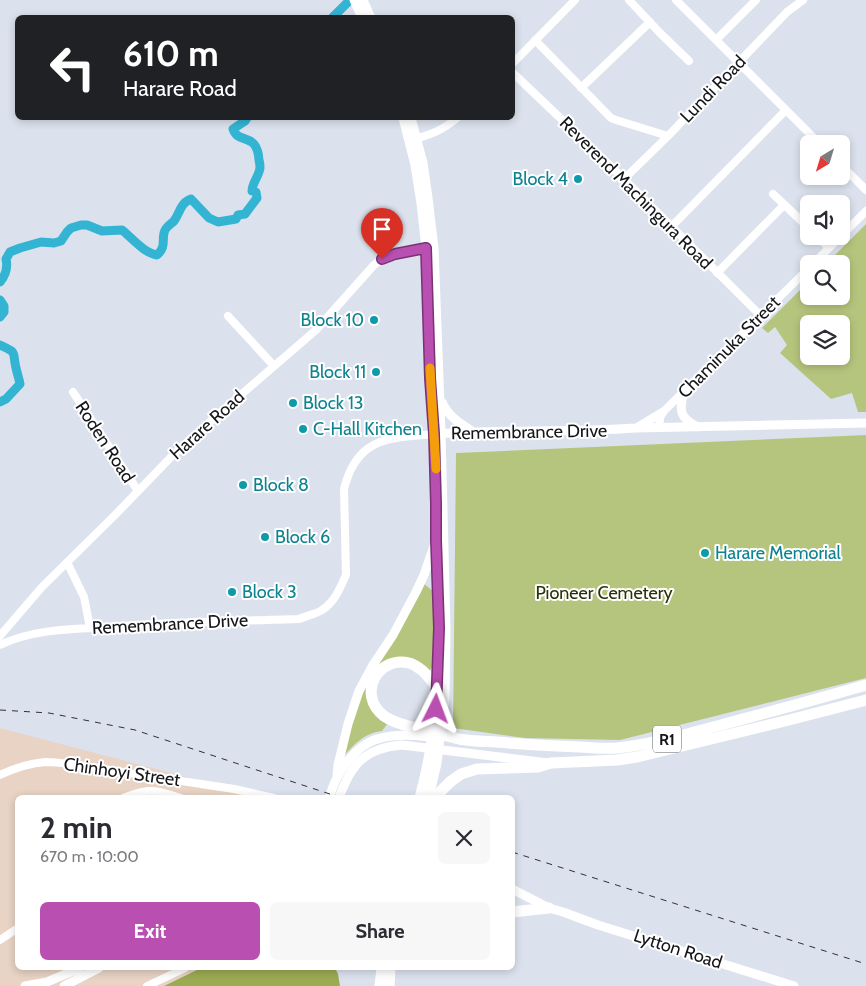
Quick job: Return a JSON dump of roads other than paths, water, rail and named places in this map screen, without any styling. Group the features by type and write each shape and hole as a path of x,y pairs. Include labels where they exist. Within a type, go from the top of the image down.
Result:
{"highway":[{"path":"421,795 433,762 439,719 437,687 423,670 409,663 392,664 374,678 371,692 374,705 391,720 401,724 462,740"},
{"name":"R1","path":"462,740 582,748 633,746 669,739 786,708 866,684"},
{"name":"R1","path":"551,763 617,760 637,757 780,723 866,700"},
{"path":"437,795 450,782 461,774 468,772 538,767 551,763"},
{"path":"515,912 549,908"}],"main road":[{"path":"358,2 361,15"},
{"path":"358,2 369,15"},
{"path":"403,120 412,139 426,180 440,397 436,540 439,628 437,687"},
{"path":"411,120 412,139"},
{"path":"430,248 430,378 438,433 446,629 445,699 439,719"},
{"path":"684,391 680,404 682,414 690,423 701,428"},
{"path":"440,397 446,411 457,422 472,431"},
{"path":"636,428 666,408"},
{"name":"Remembrance Drive","path":"438,433 866,423"},
{"path":"337,776 348,724 359,691 373,665 393,635 416,592 436,540"},
{"name":"R1","path":"339,795 337,776 357,751 366,744 382,737 409,736 462,740"},
{"name":"R1","path":"332,795 363,758 379,749 394,746 402,745 551,763"},
{"path":"429,795 433,762"},
{"name":"Lytton Road","path":"515,885 563,912"},
{"name":"Lytton Road","path":"515,891 549,908 598,925 794,986"},
{"path":"25,986 47,982 75,970"},
{"path":"64,986 95,970"}],"street":[{"path":"515,61 575,0"},
{"path":"629,0 689,62"},
{"path":"676,0 811,135"},
{"path":"716,40 756,0"},
{"name":"Lundi Road","path":"624,179 787,12 802,0"},
{"path":"581,88 650,22"},
{"path":"535,40 611,118 668,136"},
{"name":"Reverend Machingura Road","path":"515,75 624,179 760,316"},
{"path":"672,227 786,110"},
{"path":"412,139 440,130 455,120"},
{"path":"850,174 866,190"},
{"path":"773,194 800,220"},
{"path":"717,273 784,205"},
{"path":"850,227 866,211"},
{"path":"826,245 829,248"},
{"path":"822,255 832,245"},
{"name":"Harare Road","path":"0,636 42,587 180,449 316,330 370,268 395,254 430,248"},
{"name":"Chaminuka Street","path":"666,408 800,277"},
{"path":"228,316 274,366"},
{"name":"Roden Road","path":"73,392 138,491"},
{"path":"663,428 660,418 666,408"},
{"name":"Remembrance Drive","path":"0,645 24,636 59,630 140,624 299,618 321,611 334,600 346,574 344,489 347,477 354,463 368,448 382,440 438,433"},
{"path":"67,562 84,597 90,628"},
{"name":"Chinhoyi Street","path":"0,775 15,768 47,762 70,764 250,795"},
{"path":"132,795 150,790 172,795"},
{"path":"0,940 15,930"},
{"path":"147,986 181,970"}],"waterway":[{"path":"335,15 350,0"},
{"path":"0,282 4,277 7,265 6,259 10,252 41,242 54,243 61,241 71,228 81,225 87,225 102,231 122,230 143,248 157,255 163,247 165,229 174,221 185,203 191,199 209,218 218,222 236,219 238,215 245,214 257,198 256,192 252,191 260,168 258,151 255,145 239,137 233,129 246,120"},
{"path":"0,300 4,306 4,312 0,317"},
{"path":"0,345 12,351 20,384 6,399 0,402"}],"railway":[{"path":"0,710 49,713 135,730 333,795"},
{"path":"515,853 866,964"}],"place":[{"name":"Block 4","path":"578,179"},
{"name":"Block 10","path":"374,320"},
{"name":"Block 11","path":"376,372"},
{"name":"Block 13","path":"293,403"},
{"name":"C-Hall Kitchen","path":"303,429"},
{"name":"Block 8","path":"243,485"},
{"name":"Block 6","path":"265,537"},
{"name":"Harare Memorial","path":"705,553"},
{"name":"Block 3","path":"232,592"}],"park label":[{"name":"Pioneer Cemetery","path":"604,593"}]}
